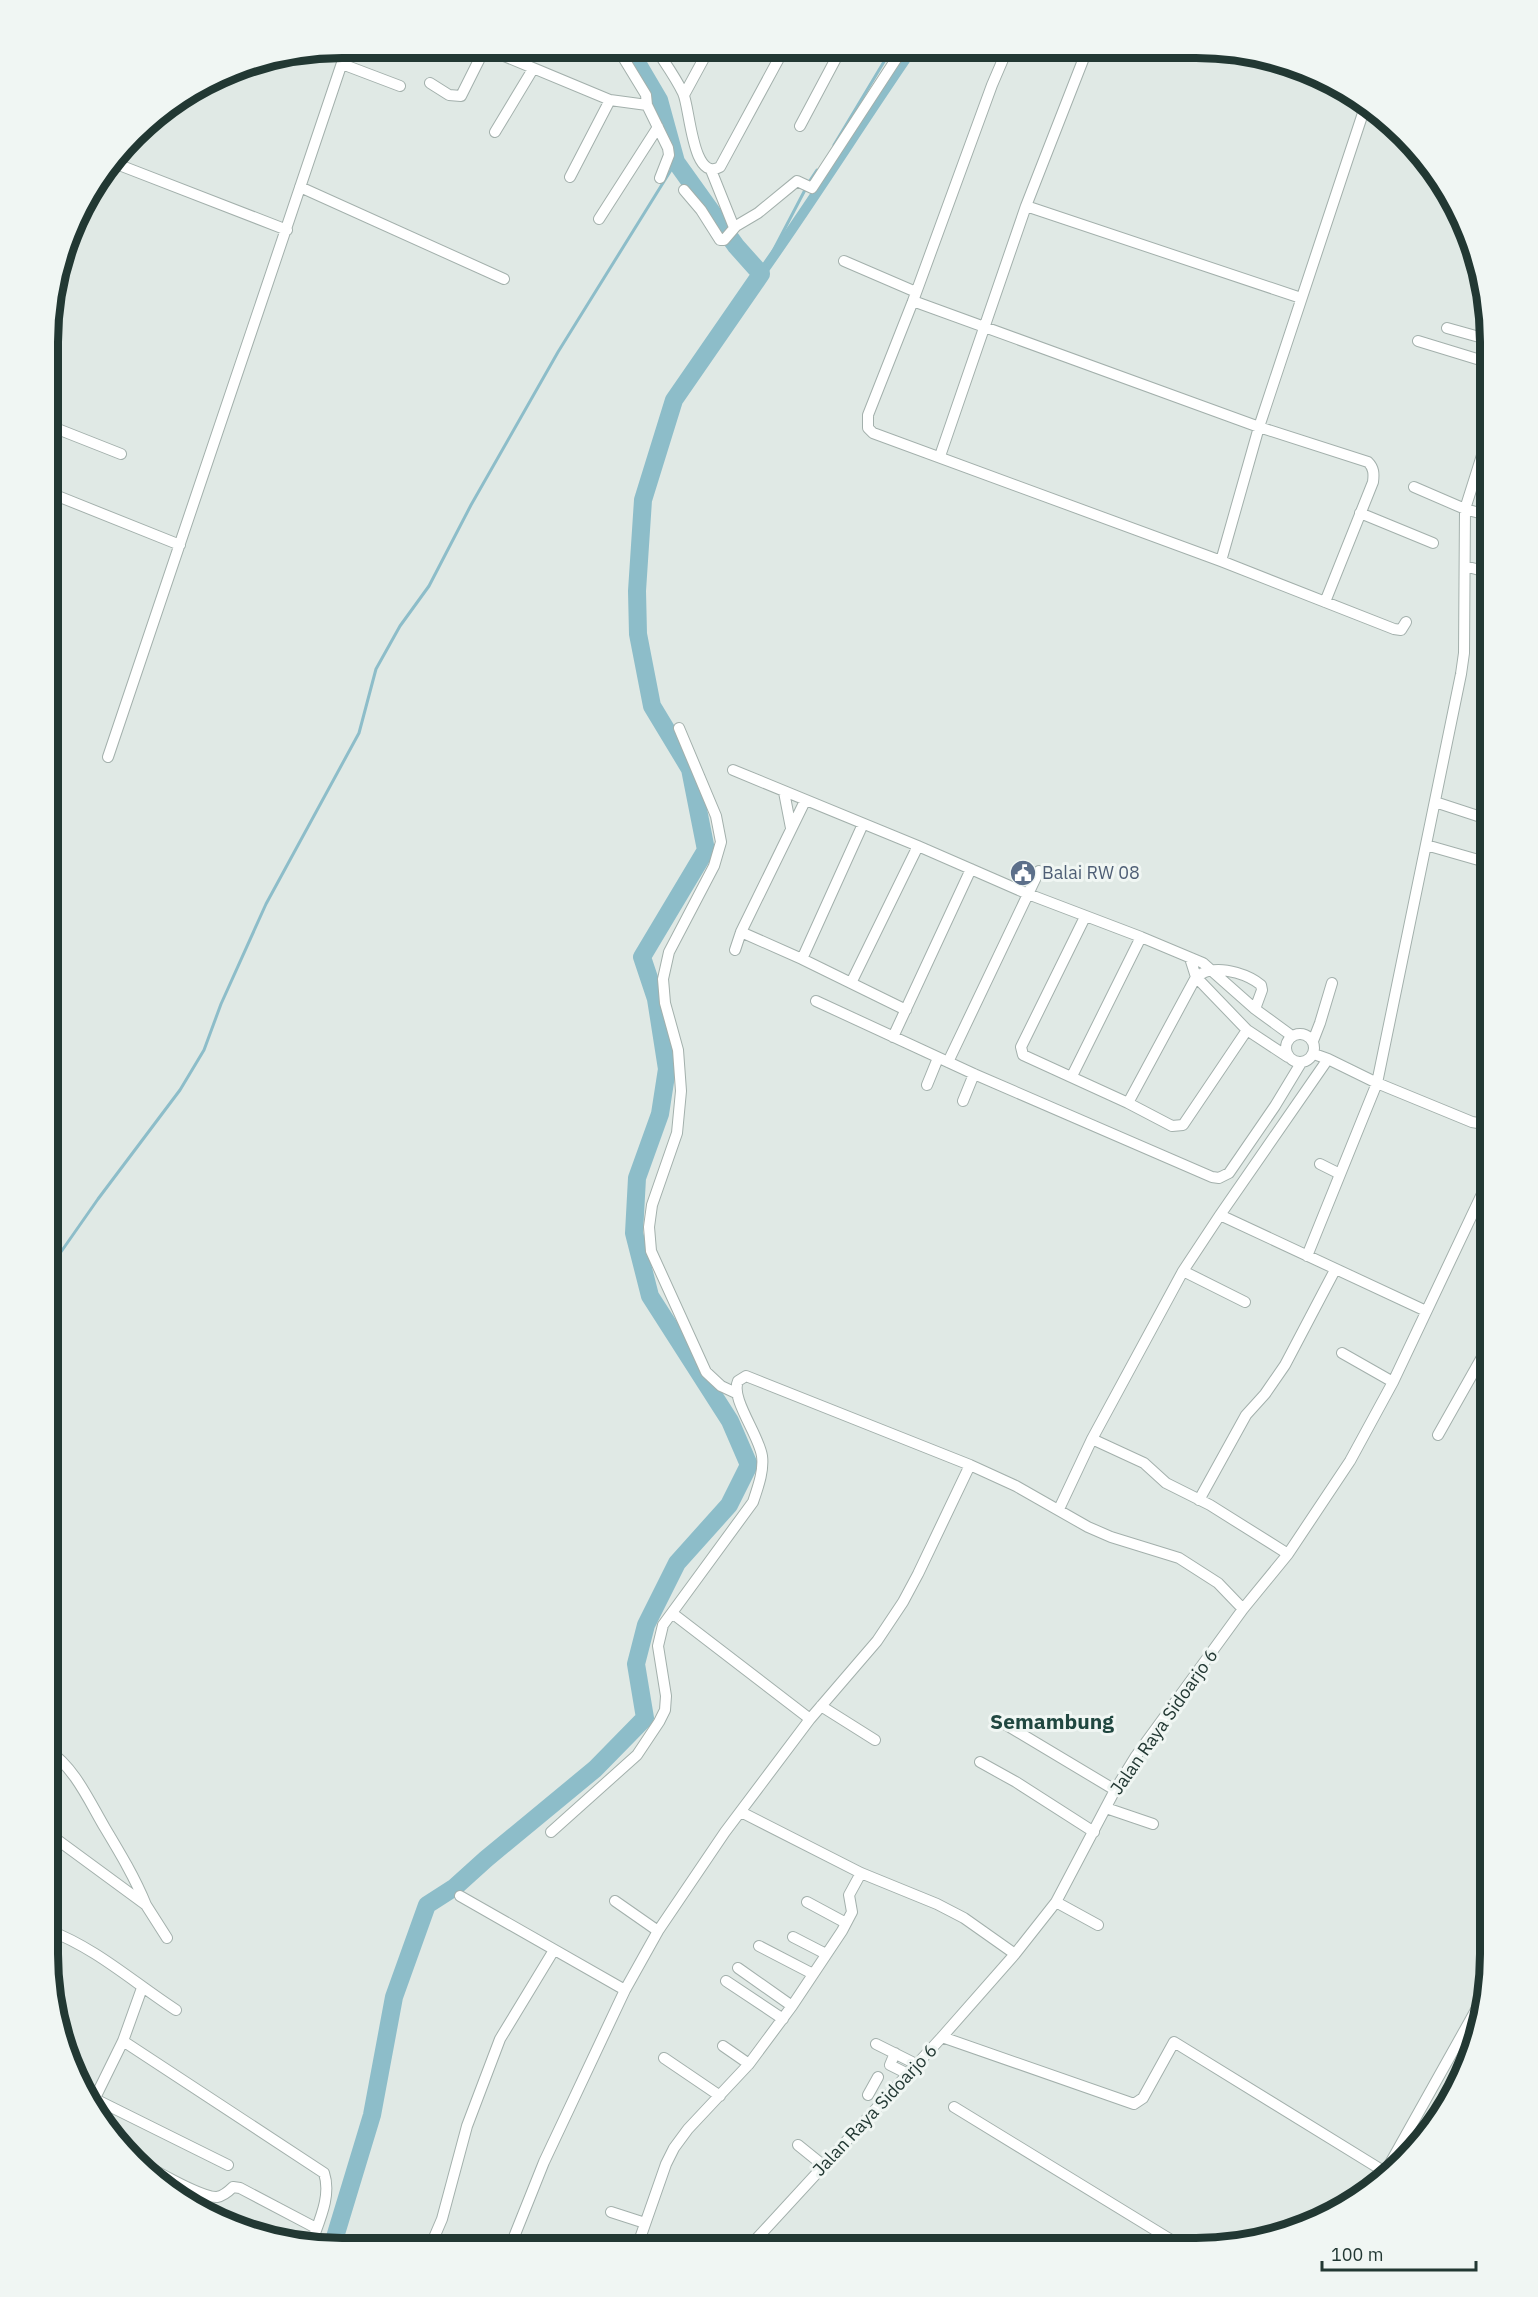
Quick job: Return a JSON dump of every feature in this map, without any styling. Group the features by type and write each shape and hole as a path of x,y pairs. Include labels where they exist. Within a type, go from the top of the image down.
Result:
{"street":[{"path":"108,758 344,58"},
{"path":"430,83 449,95 461,96 481,58"},
{"path":"508,58 610,100 647,105"},
{"path":"623,58 646,95 647,105 668,148 669,155 660,178"},
{"path":"665,58 684,95 693,140 700,160 711,170 733,225 730,233"},
{"path":"684,95 704,58"},
{"path":"711,170 720,167 779,58"},
{"path":"800,126 837,58"},
{"path":"684,190 701,210 720,240 795,183 814,186 897,58"},
{"path":"1004,58 868,415 868,428 873,433 1221,561 1394,629 1401,630 1406,622"},
{"path":"940,456 1026,206 1084,58"},
{"path":"342,64 400,86"},
{"path":"495,132 533,69"},
{"path":"570,177 610,100"},
{"path":"1221,561 1259,427 1363,113"},
{"path":"599,219 658,127"},
{"path":"121,166 286,230"},
{"path":"300,187 504,279"},
{"path":"1026,206 1301,298"},
{"path":"844,261 985,327 1259,427 1368,462 1374,473 1373,482 1325,602"},
{"path":"1448,328 1480,337"},
{"path":"1418,341 1480,360"},
{"path":"58,429 121,454"},
{"path":"1307,1256 1377,1083 1464,653 1465,509 1480,462"},
{"path":"1414,487 1480,513"},
{"path":"58,496 180,545"},
{"path":"1360,513 1433,543"},
{"path":"1465,566 1480,570"},
{"path":"679,728 716,816 721,842 714,866 669,952 663,979 665,1003 678,1050 681,1091 677,1133 652,1204 649,1227 651,1251 706,1372 721,1386 739,1384 751,1377 1059,1509 1088,1527 1111,1537 1179,1558 1218,1583 1243,1609"},
{"path":"733,770 1028,894 1203,963 1254,1010 1292,1036 1303,1034 1313,1041"},
{"path":"784,792 791,829"},
{"path":"735,950 741,932 805,801"},
{"path":"1435,802 1480,817"},
{"path":"802,959 863,824"},
{"path":"1426,845 1480,860"},
{"path":"851,983 918,846"},
{"path":"893,1037 971,869"},
{"path":"927,1085 943,1060 1039,872"},
{"path":"1085,917 1020,1050 1023,1055 1072,1076 1172,1126 1183,1125 1247,1030"},
{"path":"741,932 906,1010"},
{"path":"1072,1076 1141,937"},
{"path":"1190,958 1196,977 1247,1030 1296,1063 1301,1063"},
{"path":"1128,1103 1196,977 1210,970 1230,971 1261,985 1262,990 1254,1010"},
{"path":"816,1001 974,1074 1212,1177 1219,1178 1229,1173 1301,1063 1314,1054 1313,1041 1332,983"},
{"path":"1288,1057 1286,1046 1292,1036"},
{"path":"1314,1054 1377,1083 1480,1123"},
{"path":"1059,1509 1092,1439 1183,1270 1328,1059"},
{"path":"963,1101 974,1074"},
{"path":"1320,1164 1340,1174"},
{"name":"Jalan Raya Sidoarjo 6","path":"757,2238 942,2037 1015,1954 1056,1902 1115,1790 1136,1756 1243,1609 1288,1554 1350,1461 1393,1382 1480,1198"},
{"path":"1220,1215 1426,1311"},
{"path":"1183,1270 1245,1302"},
{"path":"1199,1500 1246,1415 1265,1394 1285,1365 1335,1270"},
{"path":"1342,1353 1393,1382"},
{"path":"1438,1435 1480,1360"},
{"path":"551,1832 637,1755 659,1722 665,1710 666,1696 658,1646 663,1625 753,1502 760,1480 762,1458 759,1442 739,1384"},
{"path":"1092,1439 1144,1463 1166,1483 1199,1500 1288,1554"},
{"path":"513,2238 543,2162 625,1990 658,1931 741,1812 810,1719 877,1641 903,1602 967,1471"},
{"path":"672,1613 810,1719"},
{"path":"821,1706 875,1740"},
{"path":"998,1719 1115,1790"},
{"path":"58,1758 77,1779 137,1884 146,1905 167,1938"},
{"path":"980,1762 1094,1832"},
{"path":"1106,1808 1153,1824"},
{"path":"741,1812 861,1873 905,1889 964,1918 1015,1954"},
{"path":"58,1840 146,1905"},
{"path":"640,2238 666,2164 674,2148 688,2129 749,2064 792,2006 852,1912 849,1895 861,1873"},
{"path":"460,1896 625,1990"},
{"path":"615,1901 658,1931"},
{"path":"807,1902 846,1923"},
{"path":"1056,1902 1098,1925"},
{"path":"58,1935 105,1959 142,1988 176,2010"},
{"path":"793,1937 826,1954"},
{"path":"759,1946 813,1974"},
{"path":"434,2238 442,2219 467,2126 500,2039 554,1950"},
{"path":"738,1968 792,2006"},
{"path":"726,1982 783,2019"},
{"path":"97,2095 123,2041 142,1988"},
{"path":"1393,2158 1473,2016"},
{"path":"942,2037 1134,2104 1143,2098 1174,2042 1381,2170"},
{"path":"123,2041 324,2173 327,2182 327,2197 313,2237"},
{"path":"876,2044 916,2064"},
{"path":"723,2046 749,2064"},
{"path":"895,2053 890,2065 908,2074"},
{"path":"664,2058 720,2096"},
{"path":"873,2086 882,2104"},
{"path":"954,2107 1168,2238"},
{"path":"104,2108 228,2164"},
{"path":"798,2145 824,2166"},
{"path":"162,2173 203,2194 216,2197 222,2196 233,2187 240,2188 316,2228"},
{"path":"611,2212 645,2223"}],"waterway":[{"path":"335,2238 372,2115 394,1997 427,1905 455,1887 595,1769 645,1718 636,1664 646,1625 677,1563 729,1505 749,1465 730,1421 650,1296 634,1233 637,1178 660,1114 667,1069 656,999 642,957 706,850 690,769 652,706 638,634 637,591 643,500 674,400 761,274 736,246 676,162 659,100 634,58"},
{"path":"834,145 886,58"},
{"path":"761,274 907,58"},
{"path":"58,1256 180,1090 204,1050 221,1004 266,904 359,733 376,669 400,626 429,586 471,505 558,352 676,162"},
{"path":"809,182 817,170"},
{"path":"761,274 806,188"}],"place":[{"name":"Balai RW 08","path":"1023,873"}],"district":[{"name":"Semambung","path":"1052,1722"}]}
